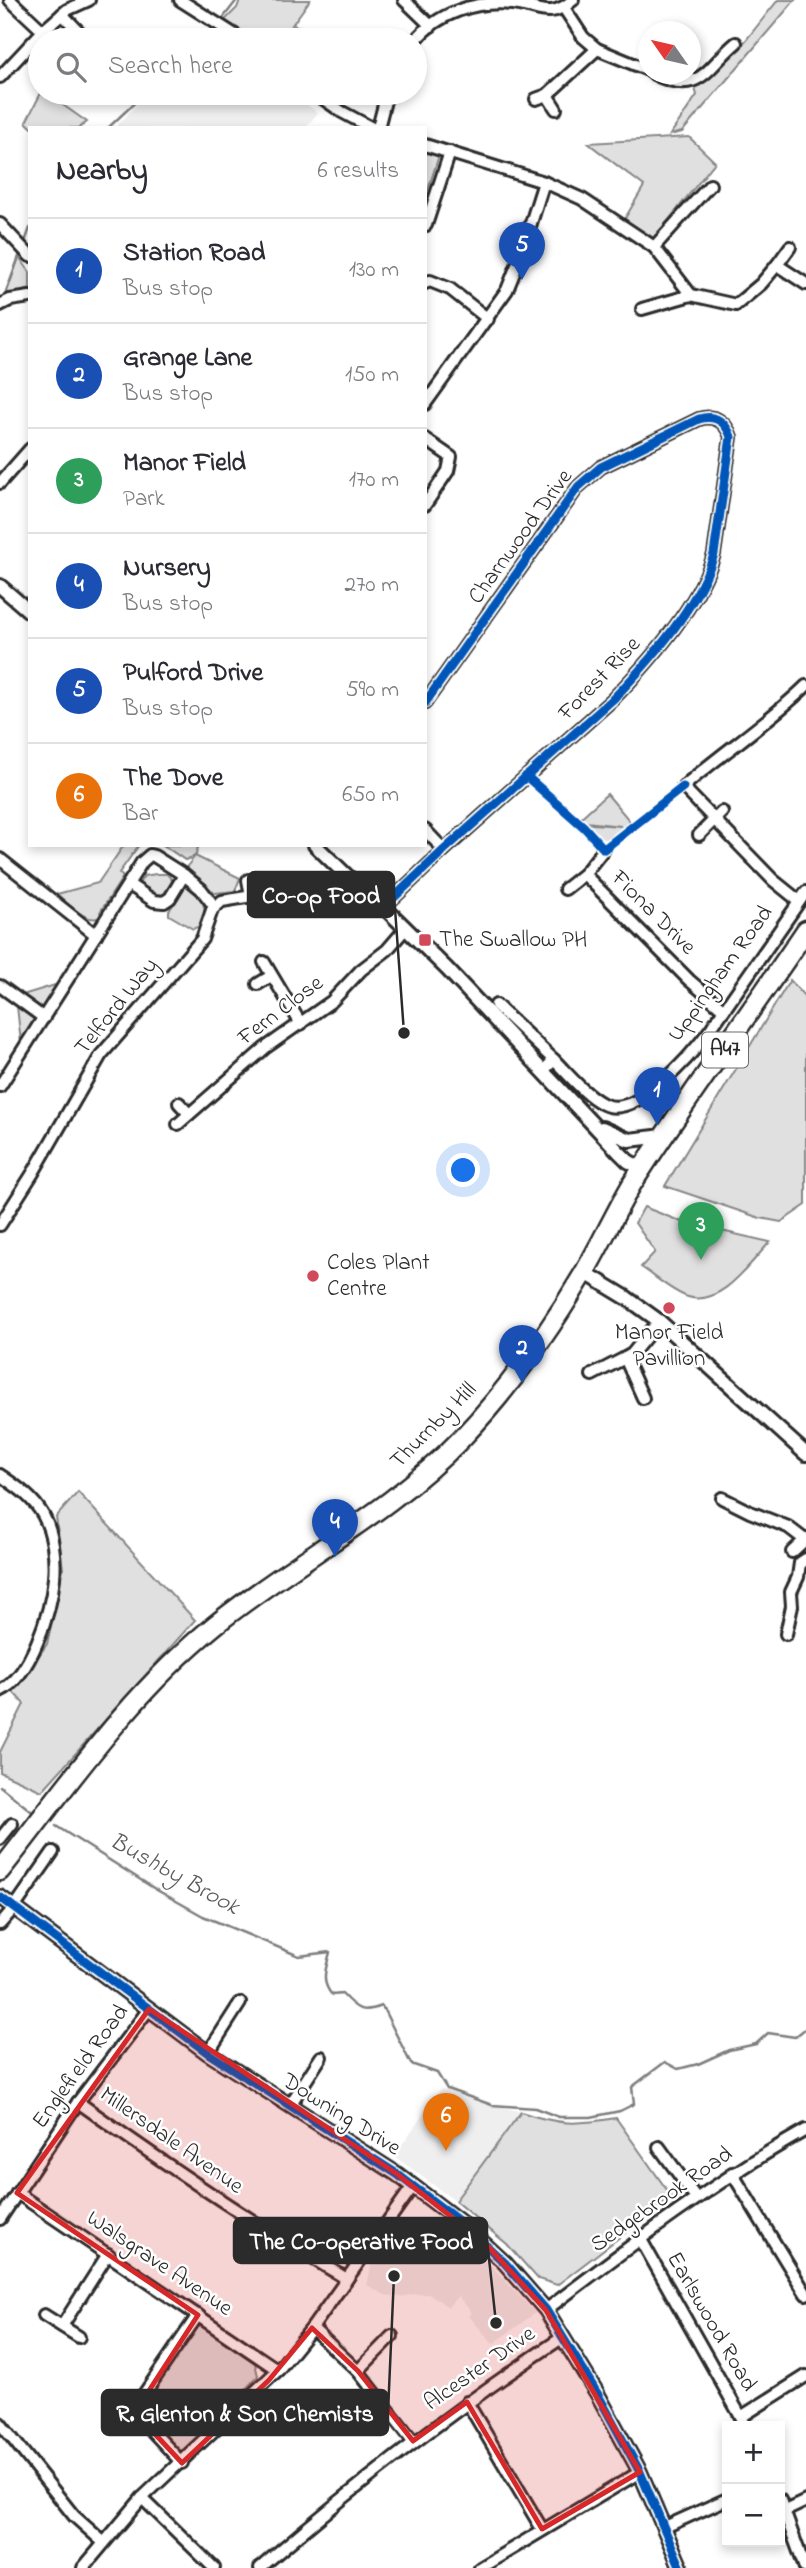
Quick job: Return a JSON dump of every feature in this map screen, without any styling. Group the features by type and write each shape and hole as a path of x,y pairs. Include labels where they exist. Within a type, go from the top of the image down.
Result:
{"highway":[{"name":"Thurnby Hill","path":"0,1871 92,1752 157,1679 187,1650 238,1607 391,1501 460,1440 508,1384 584,1272 642,1169 806,930"}],"street":[{"path":"10,0 40,28"},
{"path":"46,28 62,14 89,0"},
{"path":"180,0 224,28"},
{"path":"404,0 431,26"},
{"path":"427,30 454,12 484,3 515,2 553,12 568,4 583,37 597,49 638,66"},
{"path":"62,14 75,28"},
{"path":"701,77 736,43"},
{"path":"0,77 28,47"},
{"path":"556,109 542,97 597,49"},
{"path":"332,105 371,126"},
{"path":"376,126 383,105"},
{"path":"427,146 544,182 582,199 654,247 691,295"},
{"path":"427,222 450,152"},
{"path":"427,401 507,290 544,182"},
{"path":"654,247 710,185"},
{"path":"0,224 28,254"},
{"path":"642,309 691,295 736,305 761,284 790,247"},
{"path":"777,265 806,284"},
{"path":"427,282 450,289 488,319"},
{"path":"0,305 28,298"},
{"name":"Charnwood Drive","path":"427,700 578,486 589,475 699,419 718,419"},
{"name":"Forest Rise","path":"384,907 625,686 700,589 714,554 731,437 728,429 718,419"},
{"path":"427,440 450,457 449,471 427,502"},
{"path":"0,483 28,451"},
{"path":"0,586 28,610"},
{"path":"802,896 773,880 718,816 683,787 715,759 757,730 806,686"},
{"path":"699,835 718,816"},
{"path":"427,832 444,850"},
{"path":"317,847 371,899 384,907 406,928 628,1161 642,1169"},
{"name":"Fiona Drive","path":"565,889 584,874 604,849"},
{"path":"0,1086 142,862 150,855 158,857 184,875 201,889 214,906 222,901 251,895 313,886"},
{"path":"0,859 96,934"},
{"name":"Fiona Drive","path":"584,874 689,980 724,1010"},
{"path":"128,884 154,901 164,902 170,898 184,875"},
{"path":"248,880 251,895"},
{"name":"Uppingham Road","path":"554,1060 589,1095 605,1105 614,1107 632,1102 661,1084 694,1052 802,896"},
{"name":"Telford Way","path":"0,1225 101,1055 202,939 214,906"},
{"name":"Fern Close","path":"178,1124 265,1048 332,1001 360,970 394,943 406,928"},
{"path":"264,962 301,1024"},
{"path":"258,984 271,976"},
{"path":"0,986 44,1018"},
{"path":"496,1004 554,1060 543,1071"},
{"path":"179,1103 189,1114"},
{"path":"592,1123 624,1139 643,1140 664,1136"},
{"path":"584,1272 659,1321 806,1454"},
{"path":"592,1375 632,1354 659,1321"},
{"path":"625,1358 643,1398"},
{"path":"0,1475 26,1495 43,1515 52,1541 54,1561 50,1601 36,1645 26,1669 17,1680 0,1691"},
{"path":"722,1498 788,1527 806,1539 792,1552"},
{"path":"786,1634 792,1606 791,1592 802,1570 800,1563 806,1559"},
{"path":"0,1839 12,1825"},
{"path":"0,1924 53,1852"},
{"name":"Downing Drive","path":"0,1898 208,2053 413,2186 485,2244 546,2310 603,2402 640,2472 681,2568"},
{"path":"208,2053 240,2003"},
{"name":"Englefield Road","path":"0,2219 78,2102 149,2009"},
{"path":"290,2105 321,2057"},
{"name":"Millersdale Avenue","path":"78,2102 167,2166 258,2226 347,2279"},
{"name":"Sedgebrook Road","path":"546,2310 640,2238 732,2173 806,2130"},
{"path":"659,2147 696,2198"},
{"path":"732,2173 806,2294"},
{"path":"83,2568 142,2498 278,2370 312,2328 413,2186"},
{"name":"Walsgrave Avenue","path":"17,2193 278,2370"},
{"name":"Earlswood Road","path":"640,2238 742,2421"},
{"path":"62,2326 108,2254"},
{"path":"44,2315 79,2337"},
{"path":"181,2463 141,2418 139,2406 144,2394 198,2315"},
{"path":"312,2328 358,2371 414,2441"},
{"path":"358,2371 392,2336"},
{"name":"Alcester Drive","path":"260,2568 370,2474 467,2402 563,2337"},
{"path":"744,2421 806,2376"},
{"path":"467,2402 542,2529"},
{"path":"0,2423 74,2516 103,2542"},
{"path":"480,2568 640,2472"},
{"path":"142,2498 214,2568"},
{"path":"665,2527 722,2501"},
{"path":"805,2568 785,2511 806,2501"}],"highlighted area":[{"path":"149,2009 397,2174 485,2243 546,2310 640,2472 542,2529 467,2402 413,2441 358,2371 312,2328 269,2380 182,2463 141,2419 139,2406 198,2315 17,2193"}],"shaded area":[{"path":"240,0 310,0 292,25 306,28 237,28 225,20 237,8"},
{"path":"778,0 795,0 682,132 670,135 697,95 695,88 709,71 738,50"},
{"path":"35,105 63,105 87,122 82,126 30,126 26,122"},
{"path":"137,105 307,105 318,113 307,126 117,126"},
{"path":"689,137 715,162 651,242 624,220 644,186 588,143"},
{"path":"427,146 440,152 427,193"},
{"path":"19,257 28,269 28,290 7,298"},
{"path":"607,794 634,826 604,849 578,823 621,826 577,821"},
{"path":"123,847 138,847 119,873 123,877 100,912 102,917 83,916 57,894 98,883"},
{"path":"166,847 198,848 195,856 185,860"},
{"path":"195,856 240,878 235,891 215,893 185,869"},
{"path":"167,874 173,881 164,895 153,894 138,885 144,876"},
{"path":"188,884 200,897 205,911 204,924 193,929 169,915"},
{"path":"790,980 806,998 806,1205 781,1222 760,1218 665,1186"},
{"path":"65,982 22,1052 16,997"},
{"path":"644,1207 682,1222 770,1242 744,1272 723,1290 712,1296 688,1297 641,1267 655,1252 635,1223"},
{"path":"78,1492 195,1620 42,1791 0,1772 0,1752 24,1704 13,1692 47,1644 63,1569 56,1517"},
{"path":"441,2089 521,2112 455,2201 394,2156"},
{"path":"521,2112 568,2122 616,2118 672,2197 557,2285 538,2279 507,2244 455,2201"},
{"path":"423,2235 441,2235 455,2239 481,2254 535,2313 493,2344 469,2316 472,2313 458,2296 448,2307 430,2294 401,2297 385,2295 367,2285 372,2263 397,2244"},
{"path":"203,2326 255,2363 258,2376 193,2445 186,2450 179,2450 151,2426 144,2406 147,2396 196,2327"}],"waterway":[{"path":"220,22 237,0"},
{"path":"110,126 132,105"},
{"path":"24,245 28,234"},
{"path":"4,298 21,251"},
{"name":"Bushby Brook","path":"0,1786 31,1811"},
{"name":"Bushby Brook","path":"56,1826 203,1916 299,1956 330,1952 325,1980 332,1995 342,1994 359,2009 369,2010 382,2006 411,2064 437,2073 447,2089 492,2105 535,2108 559,2117 591,2117 620,2111 634,2104 632,2087 665,2062 678,2069 698,2064 729,2050 756,2044 768,2033 795,2037 806,2028"}],"cycle path":[{"path":"384,907 612,700 671,632 697,593 714,554 731,437 723,423 710,418 699,419 601,467 578,487 427,700"},
{"path":"526,776 584,827 604,849 683,787"},
{"path":"0,1897 208,2053 397,2174 464,2225 505,2263 546,2310 597,2393 640,2472 681,2568"}],"place":[{"name":"Pulford Drive","path":"522,280"},
{"name":"The Swallow PH","path":"425,940"},
{"name":"Co-op Food","path":"404,1033"},
{"name":"Station Road","path":"657,1125"},
{"name":"Manor Field","path":"701,1260"},
{"name":"Coles Plant Centre","path":"313,1276"},
{"name":"Manor Field Pavillion","path":"669,1308"},
{"name":"Grange Lane","path":"522,1383"},
{"name":"Nursery","path":"335,1557"},
{"name":"The Dove","path":"446,2151"},
{"name":"R. Glenton & Son Chemists","path":"394,2276"},
{"name":"The Co-operative Food","path":"496,2323"}]}
